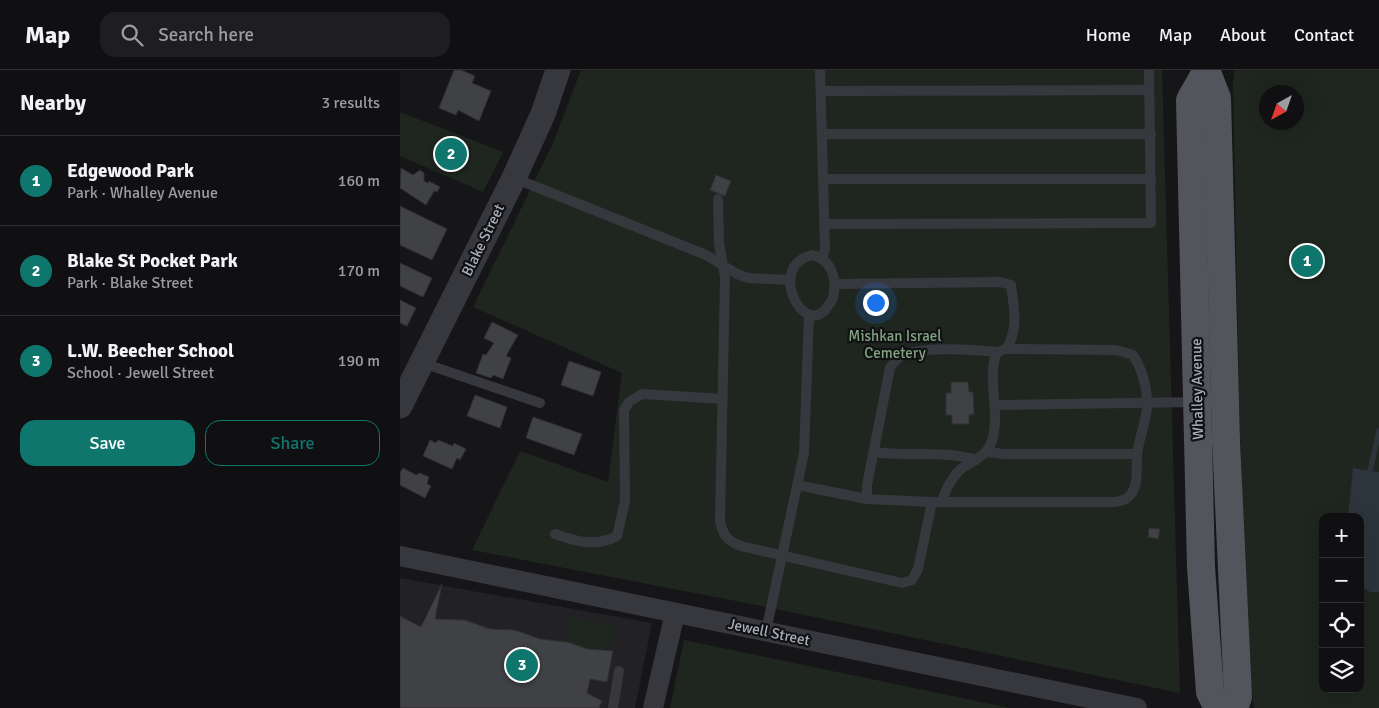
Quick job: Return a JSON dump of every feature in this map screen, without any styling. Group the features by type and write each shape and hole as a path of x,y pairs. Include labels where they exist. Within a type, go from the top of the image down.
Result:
{"main road":[{"name":"Whalley Avenue","path":"1206,71 1190,100 1201,567 1210,692 1218,708"},
{"name":"Whalley Avenue","path":"1206,71 1217,98 1226,441 1238,697 1234,708"}],"street":[{"name":"Blake Street","path":"400,406 514,178 543,114 558,70"},
{"name":"Jewell Street","path":"400,556 1138,708"},
{"path":"653,708 675,613"}],"lane":[{"path":"820,70 825,179 825,250 822,257"},
{"path":"825,224 1151,223 1149,70"},
{"path":"822,91 1150,90"},
{"path":"823,134 1150,134"},
{"path":"514,178 706,255 725,265 736,274 748,278 791,280"},
{"path":"825,179 1151,179"},
{"path":"718,199 719,244 725,265 720,521 723,535 732,543 741,546 902,583 912,580 918,569 936,502 961,469 987,452 992,441 995,405 993,362 1013,338 1015,317 1011,285 1000,282 835,284"},
{"path":"812,255 822,257 829,264 835,284 834,297 823,312 809,314 794,302 791,280 793,269 799,260 812,255"},
{"path":"766,631 804,452 809,314"},
{"path":"797,485 867,499 936,502 1115,502 1126,499 1132,493 1136,482 1137,454 1147,403 1138,362 1134,355 1125,351 980,350 918,352 896,359 890,368 867,485 867,499"},
{"path":"422,362 540,403"},
{"path":"556,534 578,542 604,543 617,536 625,501 624,410 636,396 642,394 723,399"},
{"path":"995,405 1198,402"},
{"path":"874,452 895,455 963,456 976,460"},
{"path":"987,452 1004,454 1137,454"},
{"path":"613,708 619,671"}],"shaded area":[{"path":"1353,468 1379,472 1379,592 1370,592 1364,588 1364,513 1348,513"},
{"path":"400,578 652,623 635,708 400,708"}],"green space":[{"name":"Mishkan Israel Cemetery","path":"581,70 1162,70 1180,693 766,607 472,550 520,451 608,482 622,373 473,307 553,143"},
{"path":"1235,70 1379,70 1379,708 1254,708 1247,654 1239,400 1233,83"},
{"path":"400,112 503,152 483,192 400,156"},
{"path":"572,617 615,626 610,650 585,649 565,642 569,619"},
{"path":"684,640 1010,708 670,708"}],"building":[{"path":"454,70 461,70 475,76 472,83 491,91 479,121 458,110 456,115 439,108"},
{"path":"401,168 413,175 420,170 424,173 424,181 428,183 429,181 440,187 437,192 434,191 426,205 400,188"},
{"path":"716,175 731,181 725,196 710,190"},
{"path":"400,206 447,229 432,260 400,245"},
{"path":"400,263 432,278 423,297 400,286"},
{"path":"400,300 416,308 407,326 400,323"},
{"path":"492,322 518,335 506,356 511,358 503,379 493,375 491,378 476,373 483,354 486,355 494,343 484,338"},
{"path":"569,361 601,372 593,396 561,385"},
{"path":"951,382 968,382 969,392 973,392 974,414 969,415 969,424 952,424 952,415 946,415 946,393 951,393"},
{"path":"475,395 507,407 500,428 467,416"},
{"path":"533,417 582,434 574,455 526,438"},
{"path":"430,440 436,443 438,440 453,446 454,443 466,449 460,460 457,458 452,469 423,456"},
{"path":"403,468 416,475 420,473 429,477 427,484 431,486 425,498 400,485 400,473"},
{"path":"1149,528 1160,529 1158,539 1148,537"},
{"path":"442,584 435,619 465,620 490,629 515,630 540,639 567,642 588,649 613,651 607,682 590,679 587,693 602,701 599,708 400,708 400,616 421,627"}],"waterway":[{"path":"1370,471 1379,431"}],"place":[{"name":"Blake St Pocket Park","path":"451,154"},
{"name":"Edgewood Park","path":"1307,261"},
{"name":"L.W. Beecher School","path":"522,665"}]}
